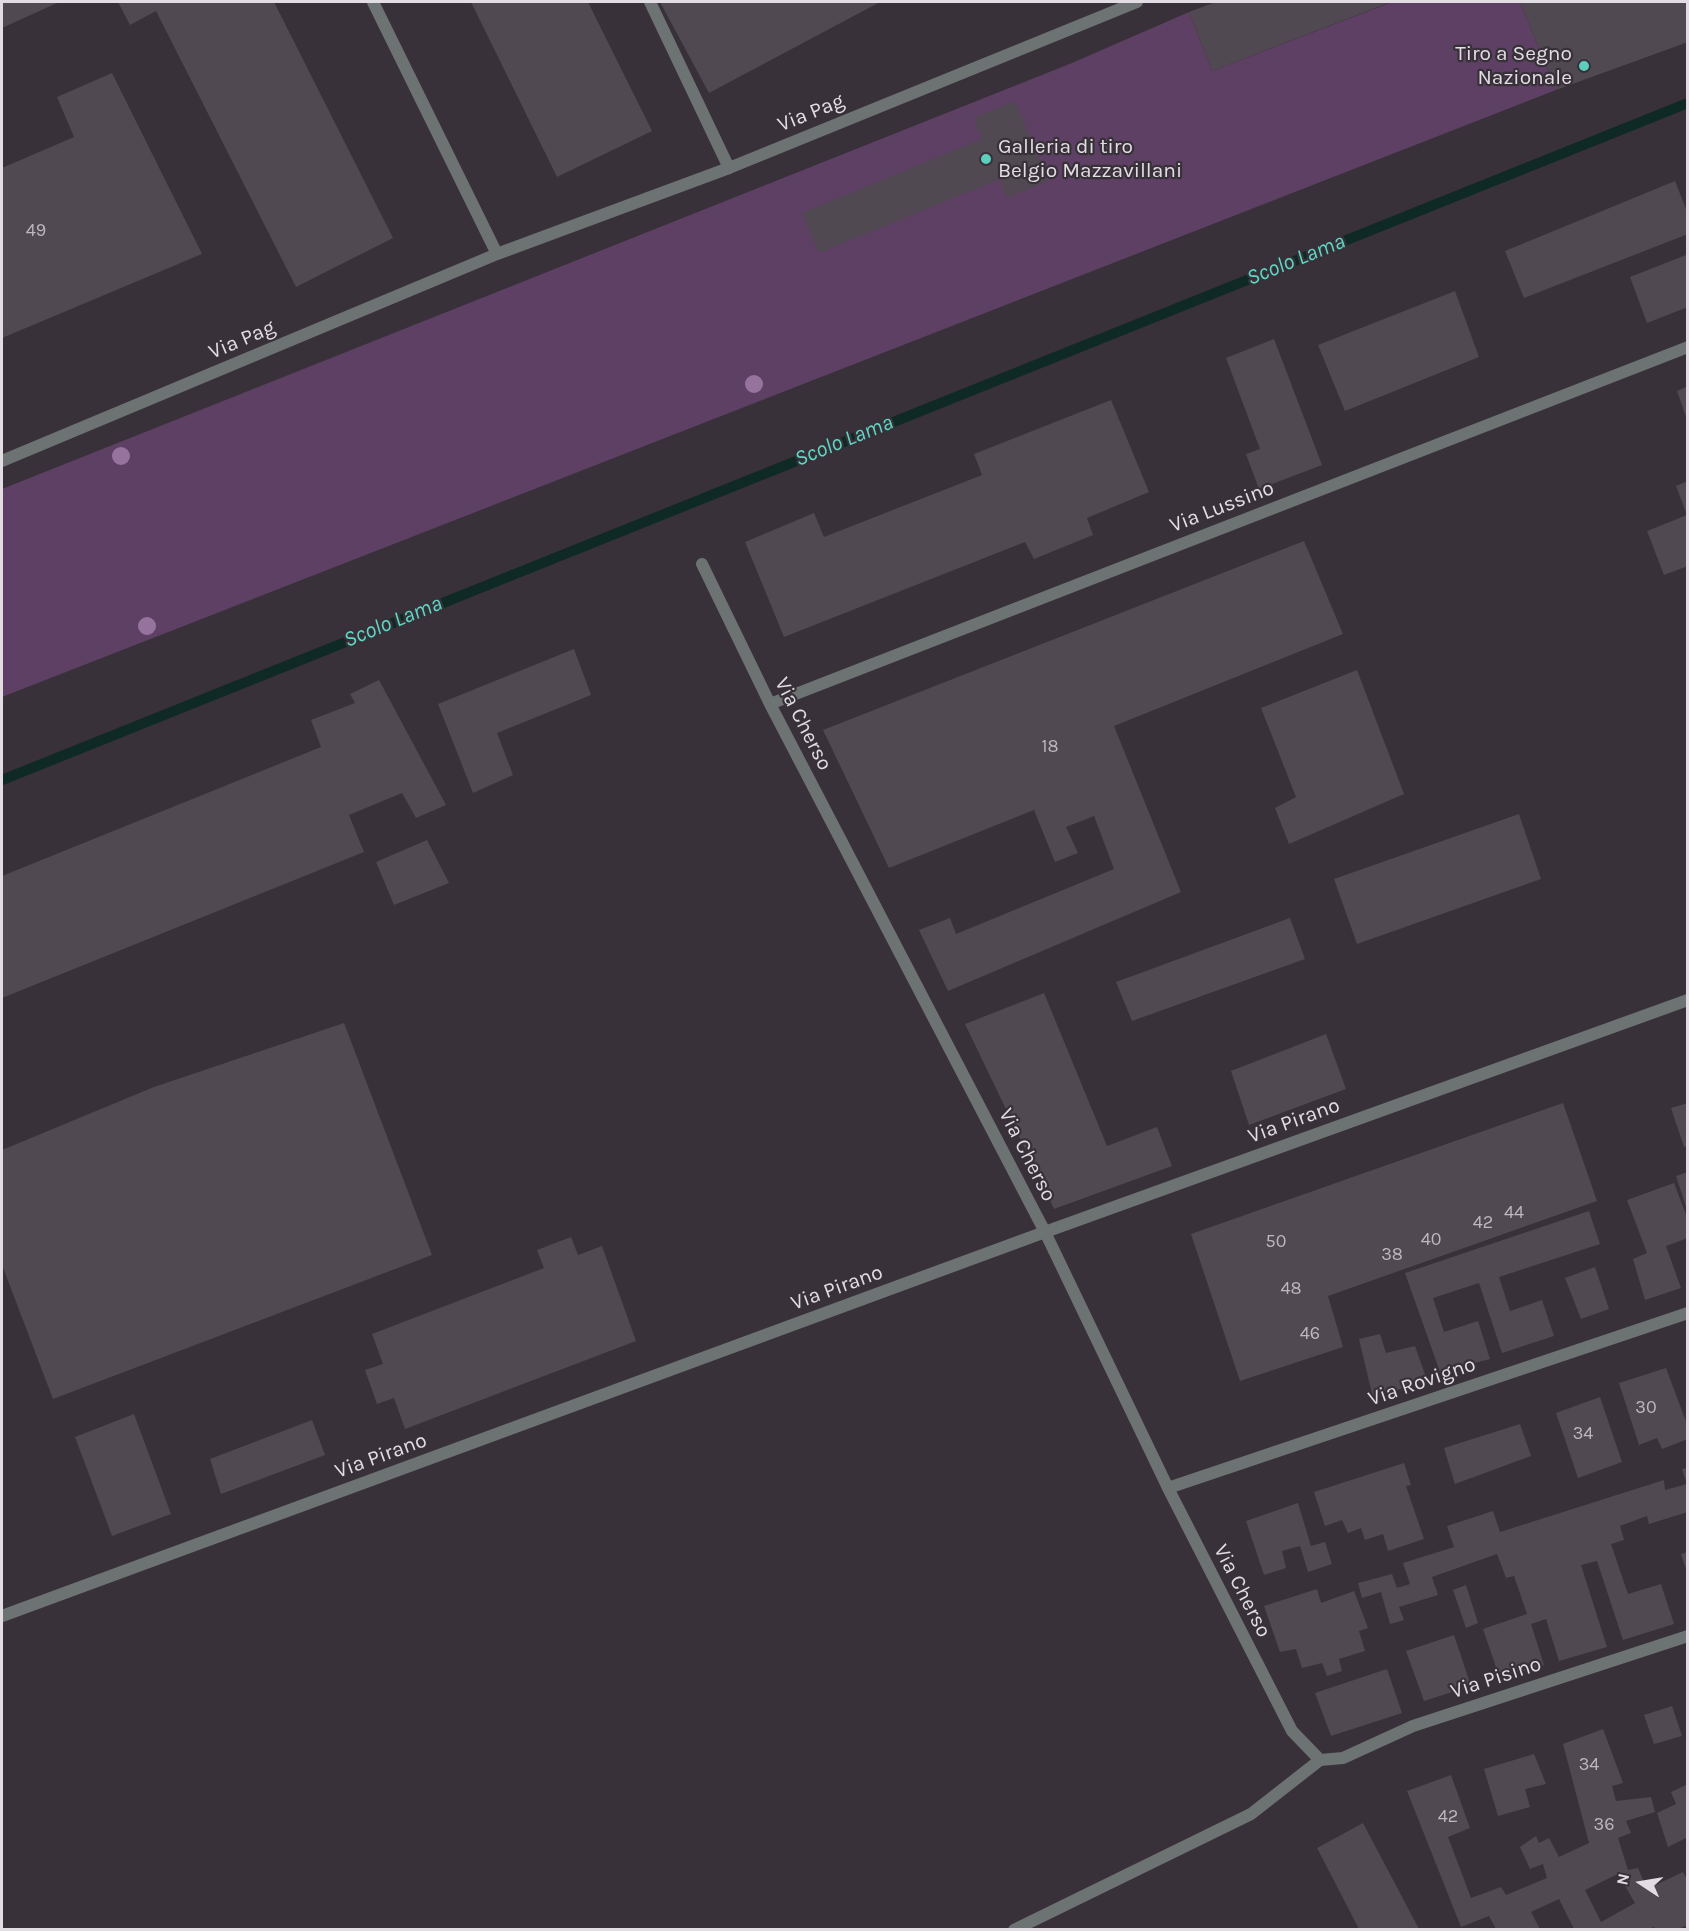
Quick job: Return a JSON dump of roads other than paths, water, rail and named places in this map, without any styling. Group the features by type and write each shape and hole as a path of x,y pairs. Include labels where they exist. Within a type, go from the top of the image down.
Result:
{"street":[{"path":"373,2 497,254"},
{"path":"650,2 729,168"},
{"name":"Via Pag","path":"2,461 497,254 729,168 1137,2"},
{"name":"Via Lussino","path":"770,704 1688,346"},
{"name":"Via Cherso","path":"702,564 770,704 1045,1232 1168,1488 1292,1731 1320,1760"},
{"name":"Via Pirano","path":"2,1616 1045,1232 1688,1000"},
{"name":"Via Rovigno","path":"1168,1488 1688,1313"},
{"name":"Via Pisino","path":"1320,1760 1343,1758 1413,1726 1688,1636"},
{"path":"1014,1929 1251,1814 1320,1760"}],"waterway":[{"name":"Scolo Lama","path":"2,780 1688,103"}],"place":[{"name":"Tiro a Segno Nazionale","path":"1584,66"},
{"name":"Galleria di tiro Belgio Mazzavillani","path":"986,159"}]}
